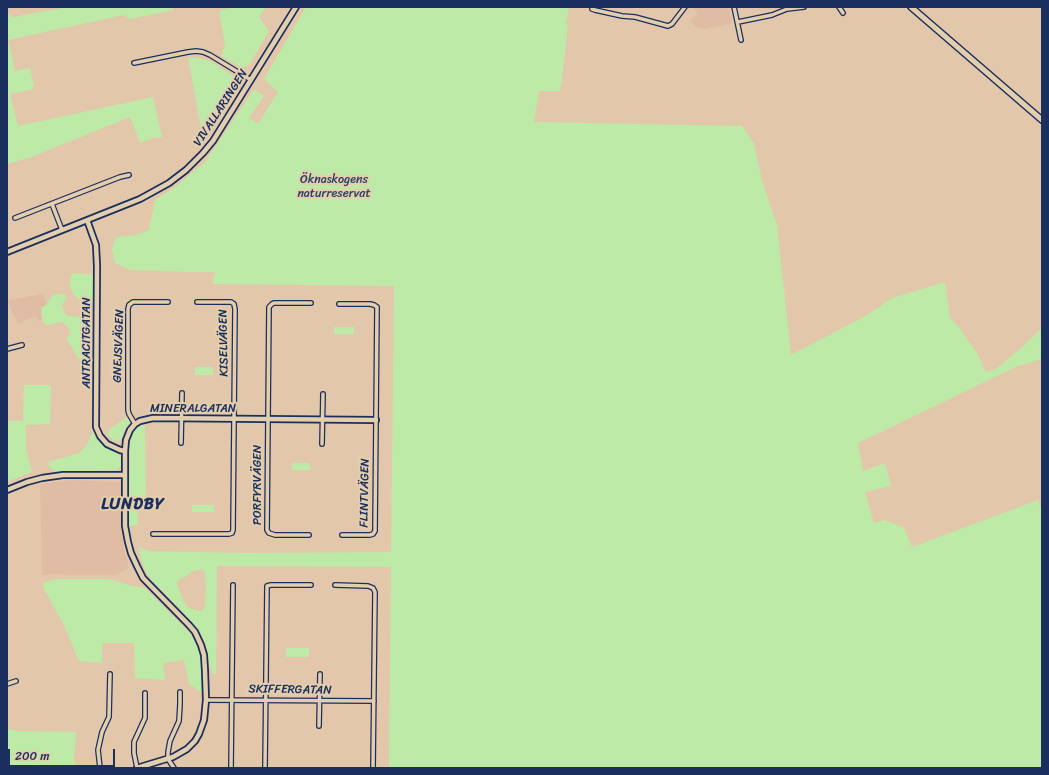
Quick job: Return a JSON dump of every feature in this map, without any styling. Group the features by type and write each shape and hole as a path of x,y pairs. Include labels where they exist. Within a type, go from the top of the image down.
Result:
{"main road":[{"path":"911,7 1042,120"}],"street":[{"name":"VIVALLARINGEN","path":"7,252 150,194 169,183 186,170 213,141 296,7"},
{"path":"592,7 594,10 622,16 635,17 668,26 672,24 685,7"},
{"path":"734,7 741,40"},
{"path":"738,22 772,15 787,8 804,7"},
{"path":"839,7 843,13"},
{"path":"134,63 196,51 210,55 251,80"},
{"path":"15,218 120,177 129,175"},
{"path":"52,204 62,230"},
{"name":"ANTRACITGATAN","path":"88,220 96,245 97,258 96,427 100,436 107,444 120,450 125,450"},
{"name":"GNEJSVÄGEN","path":"135,424 128,410 128,309 133,302 168,302"},
{"name":"KISELVÄGEN","path":"197,302 231,302 235,307 234,419"},
{"path":"268,419 269,307 274,303 311,303"},
{"path":"339,304 370,304 377,307 376,420"},
{"path":"7,349 22,345"},
{"path":"182,393 182,443"},
{"path":"322,394 322,444"},
{"name":"MINERALGATAN","path":"137,768 173,758 183,752 195,741 202,727 206,700 204,655 198,638 189,625 143,578 131,553 128,542 125,526 125,450 128,435 135,424 145,419 153,418 376,420"},
{"path":"153,534 229,534 232,532 234,419"},
{"name":"PORFYRVÄGEN","path":"268,419 267,530 271,535 309,535"},
{"name":"FLINTVÄGEN","path":"342,535 370,535 375,531 376,420"},
{"path":"7,490 27,482 63,475 125,475"},
{"path":"231,768 233,585"},
{"path":"265,768 267,586 311,585"},
{"path":"335,585 372,586 375,592 373,768"},
{"path":"100,768 98,750 102,732 109,717 110,674"},
{"path":"319,726 320,674"},
{"path":"7,684 16,681"},
{"path":"174,768 168,759 170,741 179,721 180,692"},
{"path":"137,768 134,753 134,742 144,718 145,694"},
{"name":"SKIFFERGATAN","path":"206,700 374,701"}],"shaded area":[{"path":"693,7 728,7 732,21 730,24 706,29 696,27 690,20 698,14"},
{"path":"43,294 51,316 38,321 36,316 24,320 24,322 18,324 8,300"},
{"path":"73,480 121,482 121,529 129,568 115,575 42,575 40,484"}],"green space":[{"path":"7,7 8,14 13,17 68,7 173,7 174,10 130,19 124,15 8,40 15,71 30,68 34,85 31,90 10,94 18,126 153,97 162,137 153,138 140,143 130,117 29,158 7,164"},
{"path":"228,7 266,7 259,17 269,31 250,64 242,68 221,56 225,44 219,11"},
{"name":"Öknaskogens naturreservat","path":"306,7 569,7 560,91 539,91 534,122 742,126 754,144 762,181 777,225 791,355 867,315 892,298 945,282 950,318 958,326 978,355 986,372 996,369 1042,328 1042,359 1018,366 858,443 863,471 885,463 891,486 865,492 874,523 885,520 904,528 912,547 1038,500 1042,511 1042,768 389,768 391,567 217,566 216,674 213,674 208,659 207,648 198,629 151,580 141,560 139,547 148,551 244,553 391,552 394,286 212,284 215,272 130,270 115,263 112,250 116,237 137,235 149,230 155,200 174,188 205,162 254,89 264,96 249,118 258,124 278,92 264,79","holes":["203,570 205,573 206,589 205,604 202,611 198,611 188,607 184,602 177,584 181,578 193,571"]},
{"path":"188,57 209,60 236,78 203,140"},
{"path":"73,273 94,275 93,303 80,300 75,296 70,286 70,278"},
{"path":"55,294 64,294 67,296 62,305 64,312 68,316 85,317 88,320 88,335 84,338 84,343 88,353 81,359 77,357 67,339 70,329 62,322 46,325 43,322 41,313 42,307 46,305"},
{"path":"334,327 354,327 354,334 334,334"},
{"path":"195,367 213,367 213,375 195,375"},
{"path":"24,385 51,385 50,424 26,425 26,449 32,472 7,482 7,421 23,421"},
{"path":"127,417 130,423 124,431 121,440 114,441 108,435 108,432 111,428"},
{"path":"145,425 146,503 138,504 138,525 129,526 130,438 133,431 138,426"},
{"path":"93,432 100,443 117,452 121,458 121,466 117,470 57,472 49,466 48,462 79,453 87,445"},
{"path":"292,463 310,463 310,470 292,470"},
{"path":"192,505 214,505 214,512 192,512"},
{"path":"57,579 108,579 145,588 189,632 195,641 200,652 202,663 203,694 189,684 184,660 163,663 165,680 135,678 134,643 102,643 102,663 79,661 64,625 42,583"},
{"path":"286,648 309,648 309,657 286,657"},
{"path":"7,728 16,731 76,732 74,757 76,768 7,768"}],"district":[{"name":"LUNDBY","path":"133,505"}]}
